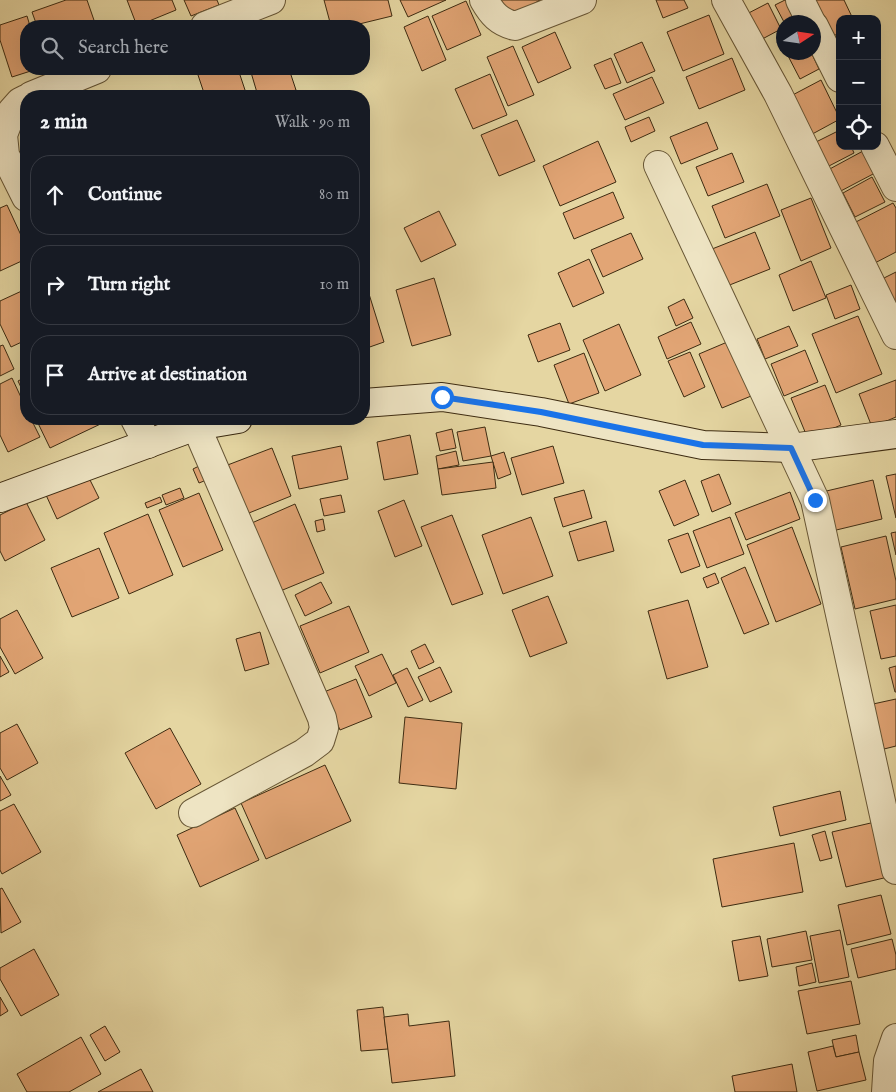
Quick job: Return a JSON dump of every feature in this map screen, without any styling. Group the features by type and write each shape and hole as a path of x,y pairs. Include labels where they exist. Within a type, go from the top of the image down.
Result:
{"street":[{"path":"219,20 271,0"},
{"path":"484,0 492,14 503,23 515,26 582,0"},
{"path":"726,0 778,94 896,335"},
{"path":"800,0 808,15"},
{"path":"821,40 836,70"},
{"path":"46,90 82,75"},
{"path":"20,102 12,111 3,135 5,155 20,186"},
{"path":"877,150 896,187"},
{"path":"658,165 815,500 896,870"},
{"path":"370,403 442,397 541,412 703,445 791,448 896,434"},
{"path":"139,425 148,444"},
{"path":"0,498 202,425"},
{"path":"193,813 304,753 320,741 324,728 322,718 196,426"},
{"path":"886,1092 888,1061 896,1038"}],"building":[{"path":"66,0 87,0 94,20 35,20 32,12"},
{"path":"127,0 172,0 176,10 152,20 135,20"},
{"path":"184,0 217,0 219,5 191,16"},
{"path":"324,0 388,0 392,16 370,21 329,20"},
{"path":"400,0 446,0 408,17"},
{"path":"501,0 540,0 512,17"},
{"path":"656,0 684,0 688,8 663,18"},
{"path":"785,0 790,0 798,15 780,15 775,5"},
{"path":"807,0 844,0 851,15 836,15 836,35 826,39 821,29 821,15 814,15"},
{"path":"466,1 481,35 447,50 432,16"},
{"path":"768,3 776,19 776,32 753,44 739,18"},
{"path":"709,15 724,54 683,71 667,32"},
{"path":"27,16 28,20 20,20 20,74 12,77 0,40 0,25"},
{"path":"428,16 446,60 422,71 404,27"},
{"path":"555,32 571,68 538,83 522,47"},
{"path":"642,42 655,71 627,83 614,54"},
{"path":"513,46 534,95 508,106 487,57"},
{"path":"611,58 621,83 605,89 594,65"},
{"path":"732,58 745,90 699,109 686,77"},
{"path":"790,60 815,60 819,69 800,79"},
{"path":"490,74 507,115 473,129 455,89"},
{"path":"198,75 240,75 245,90 203,90"},
{"path":"252,75 291,75 296,90 256,90"},
{"path":"652,77 664,103 625,120 613,94"},
{"path":"821,80 836,111 836,121 805,138 785,99"},
{"path":"649,117 655,131 631,142 625,127"},
{"path":"517,120 535,161 499,176 481,135"},
{"path":"707,122 718,149 681,164 670,137"},
{"path":"836,132 836,150 853,150 854,153 827,167 814,143"},
{"path":"598,141 616,182 560,206 543,166"},
{"path":"863,151 875,173 837,193 826,171"},
{"path":"732,153 744,182 708,196 696,167"},
{"path":"872,177 885,202 855,217 843,193"},
{"path":"767,184 780,216 725,238 712,206"},
{"path":"613,192 624,218 574,239 563,213"},
{"path":"811,198 831,248 801,261 781,210"},
{"path":"893,203 896,208 896,252 871,265 850,225"},
{"path":"7,205 20,233 20,262 0,271 0,208"},
{"path":"439,211 456,245 421,262 404,228"},
{"path":"755,232 770,269 722,288 707,251"},
{"path":"631,233 643,259 603,277 591,250"},
{"path":"589,259 604,293 573,307 558,273"},
{"path":"811,261 826,298 793,311 779,275"},
{"path":"896,272 896,309 880,280"},
{"path":"434,278 451,335 412,346 396,290"},
{"path":"851,285 860,309 835,319 826,295"},
{"path":"20,292 20,343 11,347 0,324 0,301"},
{"path":"370,297 384,342 370,347"},
{"path":"684,299 693,318 676,326 668,307"},
{"path":"858,316 882,374 836,393 812,334"},
{"path":"691,322 701,344 667,359 658,337"},
{"path":"560,323 570,350 538,362 528,335"},
{"path":"619,324 641,375 605,391 583,340"},
{"path":"789,326 798,346 765,359 757,339"},
{"path":"732,340 756,394 722,408 699,354"},
{"path":"3,345 14,369 0,376 0,346"},
{"path":"805,350 818,382 784,396 771,364"},
{"path":"690,352 705,387 684,397 668,361"},
{"path":"584,353 599,393 569,404 554,365"},
{"path":"12,378 20,395 20,425 34,425 40,437 8,452 0,435 0,384"},
{"path":"896,380 896,417 872,427 859,394"},
{"path":"825,385 841,425 808,439 791,398"},
{"path":"39,425 98,425 50,448"},
{"path":"485,427 491,456 463,461 457,432"},
{"path":"452,429 456,448 440,451 436,433"},
{"path":"410,435 418,474 384,480 377,442"},
{"path":"341,446 348,479 299,489 292,456"},
{"path":"553,446 564,483 522,495 511,458"},
{"path":"272,448 291,496 244,515 225,466"},
{"path":"456,451 459,465 438,469 436,456"},
{"path":"504,452 511,474 498,479 491,456"},
{"path":"493,462 496,488 442,495 438,469"},
{"path":"203,464 209,479 199,483 193,469"},
{"path":"87,474 99,498 57,519 46,495"},
{"path":"719,474 731,504 712,512 701,481"},
{"path":"896,474 896,518 886,476"},
{"path":"685,480 699,515 674,526 659,491"},
{"path":"873,480 882,519 828,532 818,493"},
{"path":"180,488 184,498 166,505 162,495"},
{"path":"584,490 592,518 563,527 554,498"},
{"path":"790,492 800,519 746,540 735,513"},
{"path":"199,493 223,550 183,567 159,510"},
{"path":"341,495 345,512 324,516 320,499"},
{"path":"160,497 162,502 147,508 145,503"},
{"path":"404,500 422,546 395,557 378,511"},
{"path":"26,502 45,540 5,561 0,551 0,515"},
{"path":"295,504 324,573 273,594 245,526"},
{"path":"148,514 173,575 129,594 104,533"},
{"path":"452,515 483,594 452,605 421,527"},
{"path":"531,517 553,576 503,594 482,535"},
{"path":"730,517 744,554 707,568 693,531"},
{"path":"323,519 325,530 317,532 315,521"},
{"path":"606,521 614,551 578,561 569,532"},
{"path":"792,527 821,604 776,622 747,545"},
{"path":"896,532 896,555 891,533"},
{"path":"688,533 700,566 681,573 668,540"},
{"path":"886,536 896,581 896,599 855,609 841,547"},
{"path":"99,548 119,598 72,617 51,568"},
{"path":"745,567 769,624 744,634 721,578"},
{"path":"715,573 719,583 707,588 703,578"},
{"path":"321,582 332,603 305,616 295,595"},
{"path":"548,596 567,643 530,657 512,610"},
{"path":"688,600 708,667 667,679 648,611"},
{"path":"896,605 896,656 881,659 870,611"},
{"path":"349,606 369,652 320,673 300,626"},
{"path":"17,610 43,658 15,674 0,647 0,619"},
{"path":"260,632 269,664 245,671 236,639"},
{"path":"425,644 434,662 419,669 411,651"},
{"path":"382,654 396,683 369,696 355,666"},
{"path":"0,656 9,672 0,677"},
{"path":"896,666 896,692 895,692 889,668"},
{"path":"440,667 452,692 430,702 418,677"},
{"path":"407,668 423,700 408,707 393,675"},
{"path":"356,679 372,717 340,730 324,692"},
{"path":"896,699 896,746 884,749 873,704"},
{"path":"405,717 462,723 456,789 399,783"},
{"path":"17,724 38,763 7,780 0,768 0,733"},
{"path":"170,728 201,784 156,809 125,753"},
{"path":"325,765 351,821 266,859 241,803"},
{"path":"0,776 11,795 0,801"},
{"path":"840,791 846,820 780,836 773,807"},
{"path":"14,804 41,852 2,874 0,870 0,811"},
{"path":"235,808 259,860 200,887 177,835"},
{"path":"875,822 888,877 846,887 832,832"},
{"path":"825,831 832,858 820,861 812,835"},
{"path":"794,843 803,892 722,907 713,859"},
{"path":"2,888 21,922 1,933 0,889"},
{"path":"881,895 891,934 847,945 838,905"},
{"path":"840,930 849,977 819,983 810,936"},
{"path":"806,931 812,960 772,967 767,939"},
{"path":"760,936 768,976 739,981 732,941"},
{"path":"892,939 896,955 896,969 858,978 851,949"},
{"path":"34,949 59,995 21,1016 0,979 0,968"},
{"path":"812,963 816,982 799,986 796,967"},
{"path":"851,981 860,1024 807,1034 798,991"},
{"path":"0,997 8,1011 0,1016"},
{"path":"383,1007 388,1049 361,1051 357,1010"},
{"path":"408,1014 409,1026 449,1021 455,1076 392,1083 384,1017"},
{"path":"105,1026 120,1052 105,1061 90,1035"},
{"path":"856,1035 859,1052 836,1057 832,1040"},
{"path":"81,1037 101,1074 69,1092 27,1092 17,1074"},
{"path":"833,1046 836,1057 859,1052 866,1080 817,1091 808,1052"},
{"path":"792,1064 797,1092 735,1092 732,1076"},
{"path":"141,1069 153,1092 98,1092"}],"route":[{"path":"442,397 541,412 703,445 791,448 815,500"}]}
